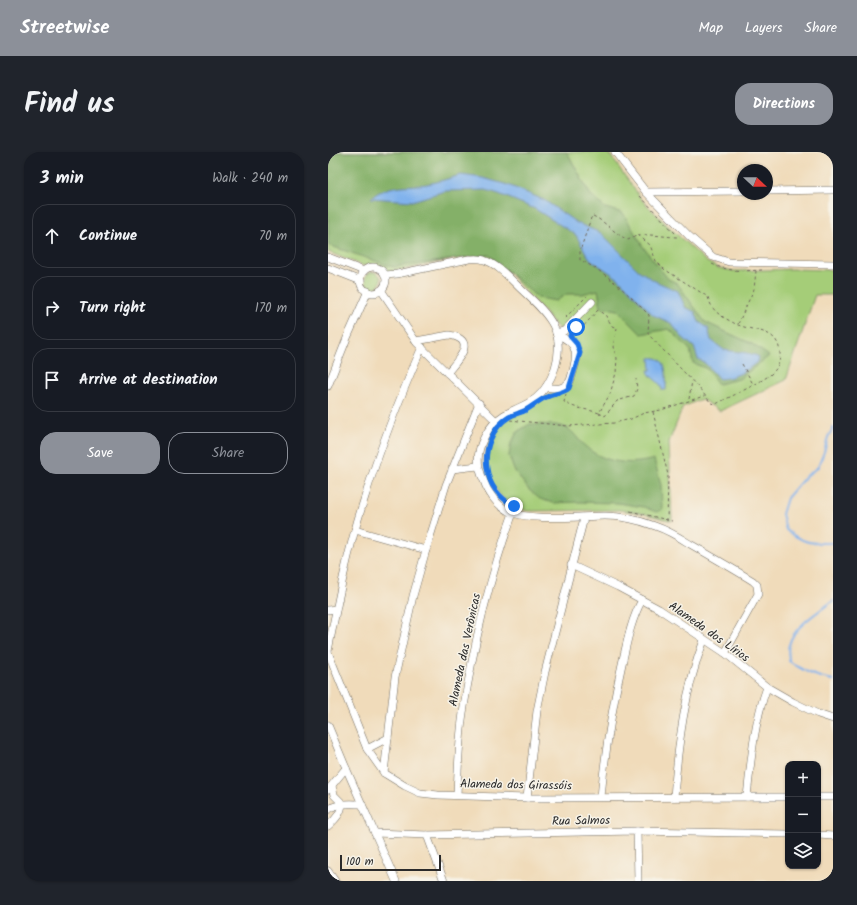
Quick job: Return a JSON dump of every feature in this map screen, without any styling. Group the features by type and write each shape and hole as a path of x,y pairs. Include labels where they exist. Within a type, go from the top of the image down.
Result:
{"street":[{"path":"615,152 646,192 689,236 713,257 729,262 833,264"},
{"path":"773,191 833,190"},
{"path":"646,192 737,191"},
{"path":"328,256 364,271"},
{"path":"385,275 469,259 486,260 495,266 543,309 556,334 559,355 549,383 535,399 496,421 487,432 480,447 478,466 484,481 494,499 513,513 584,518 605,516 622,517 644,522 666,531 720,561 752,581 757,586 758,590 755,599 725,654"},
{"path":"372,267 380,269 385,275 385,283 381,290 374,293 363,288 361,275 364,271 372,267"},
{"path":"328,268 361,281"},
{"path":"381,290 416,341 496,421"},
{"path":"328,386 368,291"},
{"path":"556,334 564,331 592,302"},
{"path":"546,387 560,389 568,384 577,357 572,345 564,338 556,334"},
{"path":"416,341 449,335 462,340 464,345 463,354 447,373"},
{"path":"328,651 336,609 355,530 364,500 390,424 422,347"},
{"path":"384,773 395,677 405,630 426,550 446,485 479,403"},
{"path":"452,469 478,466"},
{"name":"Alameda das Verônicas","path":"457,795 463,714 474,656 495,567 513,513"},
{"path":"527,798 538,712 553,638 584,518"},
{"path":"355,530 426,550"},
{"name":"Alameda dos Lírios","path":"571,565 659,610 725,654 767,687 793,702 818,714 833,719"},
{"path":"601,798 616,692 630,629 635,612 642,600"},
{"path":"328,610 336,609"},
{"path":"674,797 676,772 686,705 694,671 704,640"},
{"name":"Alameda dos Girassóis","path":"328,651 367,749 384,773 420,793 527,798 785,797"},
{"path":"747,797 756,725 760,706 767,687"},
{"path":"328,725 396,881"},
{"path":"367,749 388,738"},
{"path":"328,826 342,810 342,803 329,787 346,768"},
{"path":"821,797 833,797"},
{"path":"328,810 333,806 342,803 362,804"},
{"path":"637,831 638,881"},
{"name":"Rua Salmos","path":"375,833 427,835 637,831 785,834"},
{"path":"427,835 444,881"},
{"path":"821,835 833,836"},
{"path":"328,871 334,881"}],"path":[{"path":"638,193 642,200 680,237 650,234 638,235 628,240 620,236 601,220 593,216 591,218 582,248 580,260 603,273 649,315 648,334 692,380 711,403 716,404 753,385 774,372 780,361 780,350 776,340 765,332 738,325 717,313 710,305 708,297 664,269 656,261 650,245 638,235"},
{"path":"707,262 727,270 763,270"},
{"path":"738,325 754,289 756,270"},
{"path":"576,327 580,330 598,310 606,316 612,326 617,328 613,347 617,358 616,373 610,394 599,413"},
{"path":"742,364 753,385"},
{"path":"567,393 564,402 570,406 587,409 605,416 617,401 634,396 637,389 636,379"},
{"path":"689,400 692,380"},
{"path":"507,420 579,426 622,422 644,413 661,410 704,396"},
{"path":"653,412 668,475 666,531"},
{"path":"487,450 487,471"},
{"path":"624,510 672,521"}],"green space":[{"path":"328,152 608,152 642,200 707,262 719,268 734,271 792,269 833,270 833,295 815,295 786,380 720,411 701,399 683,407 669,442 672,521 641,513 619,510 527,511 508,503 499,494 489,477 486,464 489,444 495,431 509,417 524,412 547,396 565,391 569,388 580,353 577,344 570,337 571,332 565,326 559,329 510,274 487,257 470,256 395,271 387,271 371,264 364,266 328,252"},
{"path":"328,152 567,152 590,194 605,208 623,213 644,248 668,279 677,283 705,322 752,344 769,356 739,379 718,384 707,369 693,363 690,350 669,329 641,334 618,310 601,307 598,290 582,294 567,294 556,301 538,298 489,255 393,267 328,245"},
{"path":"373,272 379,274 381,280 379,286 373,288 367,286 365,280 367,274"},
{"path":"530,424 563,426 572,432 592,452 618,462 636,462 654,459 661,485 662,510 656,512 644,507 618,503 553,503 540,499 529,490 514,470 509,456 511,443 518,431"}],"water":[{"path":"461,175 483,178 508,185 544,200 577,223 601,233 638,270 655,281 678,291 685,307 695,312 699,322 708,328 711,340 724,350 758,356 757,362 740,374 719,379 706,364 698,359 694,347 682,337 671,323 653,315 619,279 591,260 576,235 535,209 486,190 445,191 412,201 371,198 377,193 398,186 427,184"},
{"path":"650,358 661,360 665,368 666,390 662,390 660,384 649,373 648,370 651,370"}],"waterway":[{"path":"833,428 828,437 818,467 805,477 787,498 782,514 786,530 798,538 813,543 833,543"},
{"path":"833,601 801,626 791,638 788,647 789,661 805,671 833,680"}],"route":[{"path":"514,506 503,499 491,483 486,464 489,444 495,431 509,417 524,412 547,396 563,392 569,388 580,353 577,344 570,336 571,332 576,327"}]}
